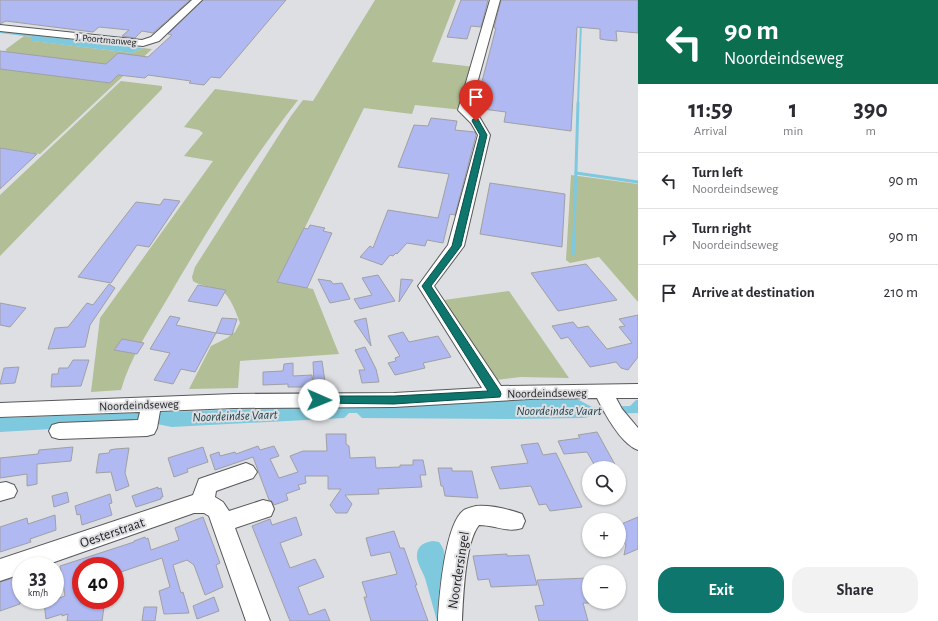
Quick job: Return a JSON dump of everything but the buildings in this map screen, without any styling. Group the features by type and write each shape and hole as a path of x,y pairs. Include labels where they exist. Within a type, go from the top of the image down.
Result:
{"street":[{"name":"J. Poortmanweg","path":"0,28 125,42 143,42 155,38 197,0"},
{"name":"Noordeindseweg","path":"493,389 426,286 456,246 484,135 476,121 464,110 495,0"},
{"name":"Noordeindseweg","path":"0,410 149,412 304,400 394,400 493,389 609,404 638,391"},
{"path":"609,404 638,442"},
{"path":"59,431 147,428 149,412"},
{"path":"246,472 207,485 202,503 214,507 218,511 258,621"},
{"name":"Oesterstraat","path":"0,570 202,503"},
{"path":"222,523 263,510"},
{"name":"Noordersingel","path":"450,621 456,563 462,533 466,523 472,517 481,515 514,521"}],"green space":[{"path":"375,0 456,0 432,62 475,67 463,110 415,105 412,114 364,108 278,282 313,289 339,354 240,361 238,388 189,389 211,346 235,332 240,323 232,303 226,294 218,289 193,281 192,277 195,267 291,116 303,100 313,101"},
{"path":"24,36 33,37 33,41 132,53 143,48 152,49 40,154 0,148 0,54"},
{"path":"121,81 162,86 162,89 0,256 0,195"},
{"path":"215,89 298,100 245,173 197,249 140,344 129,367 121,390 91,392 100,318 213,161 184,156 203,133 199,130 184,127"},
{"path":"571,175 638,184 638,302 599,257 570,263 566,260"},
{"path":"509,291 569,378 521,377 496,380 444,300"}],"water":[{"path":"0,31 143,48 132,53 32,41 32,37 0,33"},
{"name":"Noordeindse Vaart","path":"577,399 592,407 630,406 638,400 638,413 602,414 584,418 520,419 362,418 357,413 349,413 344,418 172,427 152,423 0,432 0,418 305,407 438,405 501,400"},
{"path":"427,542 439,542 445,554 439,596 441,621 437,621 425,578 418,563 417,557 420,546"}],"waterway":[{"path":"578,104 581,23"},
{"path":"574,236 578,103"},
{"path":"576,173 638,182"},
{"path":"573,254 574,235"}],"route":[{"path":"319,400 394,400 496,394 426,286 456,246 484,135 476,121"}]}
